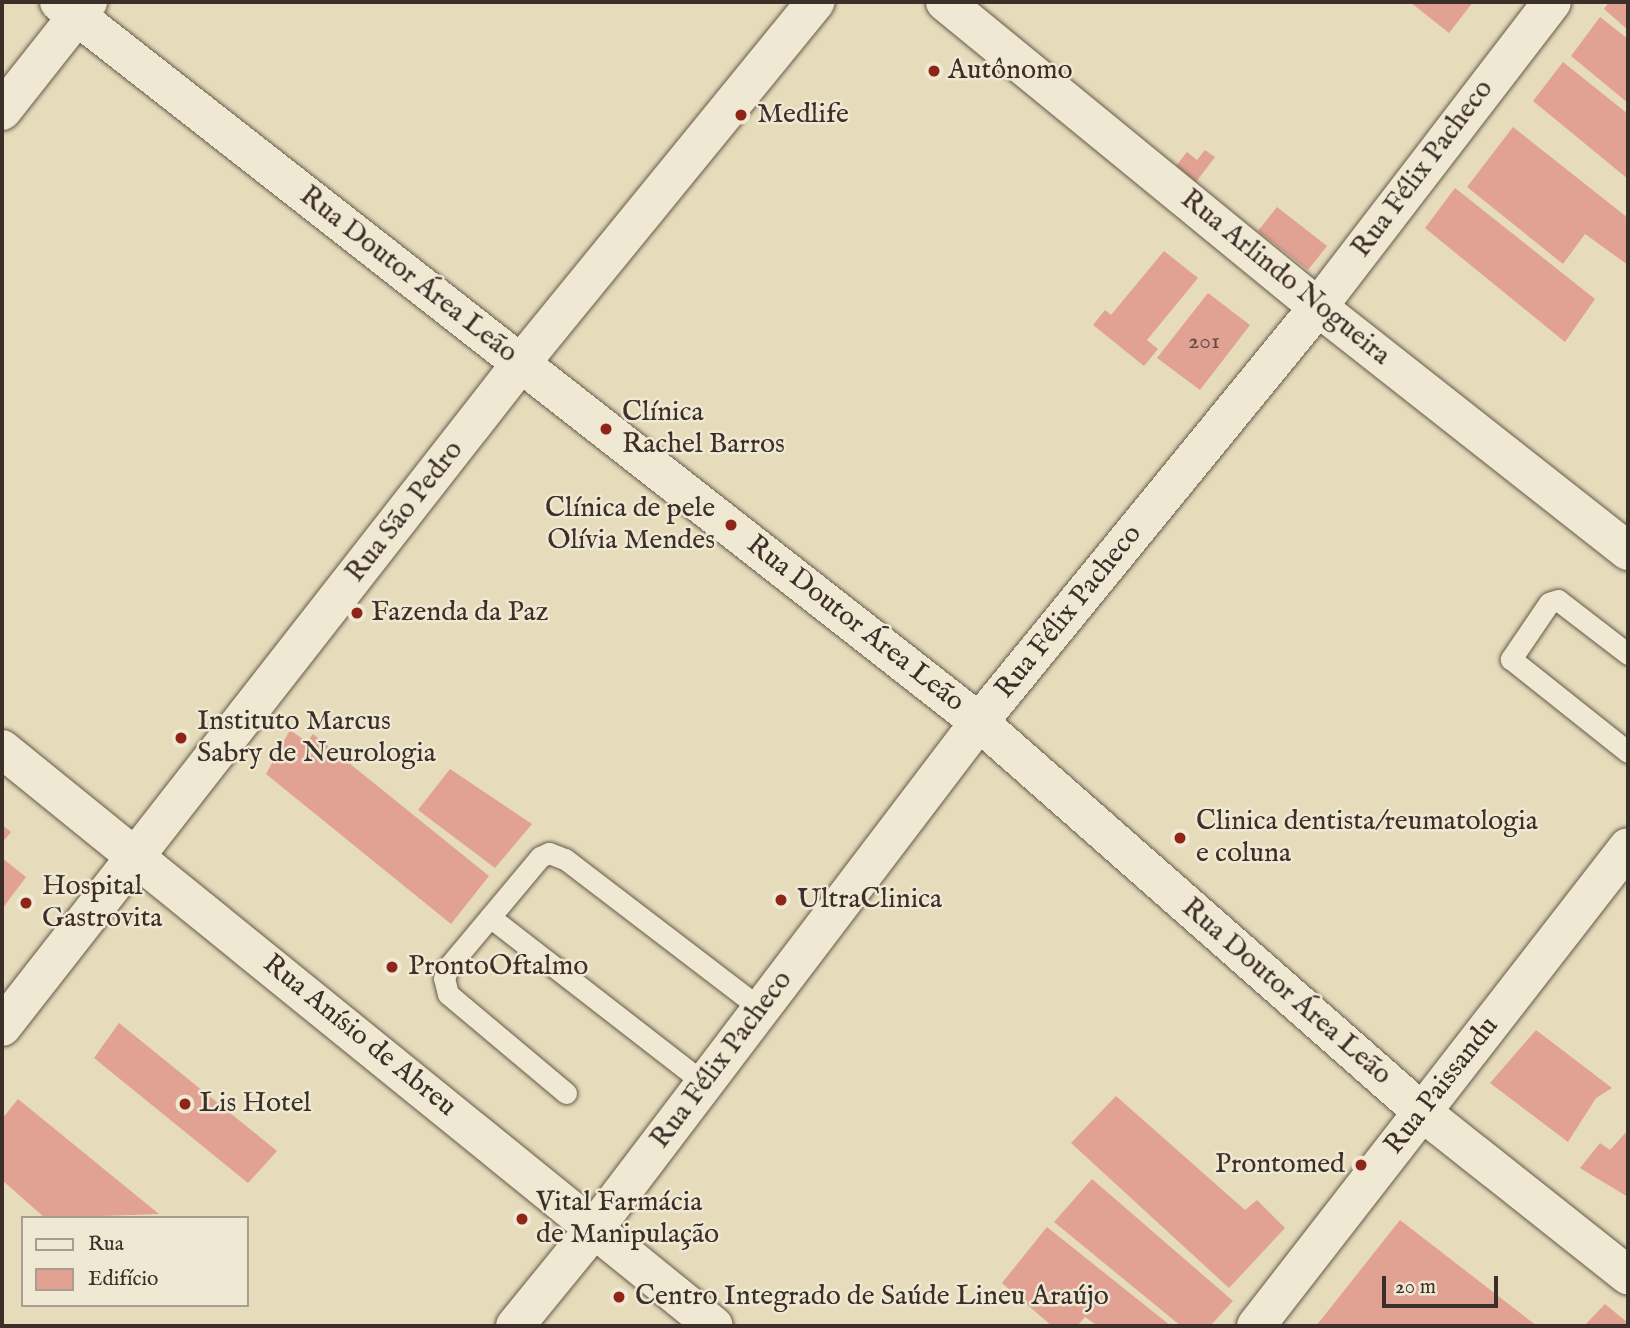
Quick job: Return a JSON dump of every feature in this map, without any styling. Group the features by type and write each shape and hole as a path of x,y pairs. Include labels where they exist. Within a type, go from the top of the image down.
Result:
{"street":[{"name":"Rua São Pedro","path":"2,1027 521,363 815,2"},
{"name":"Rua Arlindo Nogueira","path":"945,2 1318,307 1628,551"},
{"name":"Rua Félix Pacheco","path":"515,1326 594,1229 979,722 1318,307 1552,2"},
{"name":"Rua Doutor Área Leão","path":"74,6 521,363 979,722 1422,1112 1628,1275"},
{"path":"2,111 74,6"},
{"name":"Rua Anísio de Abreu","path":"2,749 138,856 714,1326"},
{"name":"Rua Paissandu","path":"1256,1326 1628,847"}],"lane":[{"path":"1628,654 1558,600 1549,603 1511,659 1628,752"},
{"path":"566,1093 448,994 444,978 449,966 540,857 548,853 565,859 761,1009"},
{"path":"490,917 705,1084"}],"building":[{"path":"1410,2 1473,2 1449,33"},
{"path":"1609,2 1628,2 1628,30 1604,9"},
{"path":"1600,17 1628,39 1628,103 1571,56"},
{"path":"1563,62 1628,114 1628,179 1533,101"},
{"path":"1513,127 1628,218 1628,265 1585,234 1563,264 1467,187"},
{"path":"1205,150 1215,157 1196,182 1176,166 1187,152 1197,160"},
{"path":"1455,188 1595,299 1565,342 1425,228"},
{"path":"1277,207 1327,246 1308,270 1258,231"},
{"path":"1164,251 1198,278 1147,340 1158,349 1144,366 1093,325 1105,310 1111,315"},
{"path":"1208,293 1250,325 1200,390 1157,358"},
{"path":"290,730 307,742 313,734 489,876 451,924 266,774"},
{"path":"450,769 532,824 495,868 418,810"},
{"path":"2,825 11,832 2,843"},
{"path":"2,858 26,877 2,909"},
{"name":"Lis Hotel","path":"119,1023 277,1151 248,1183 94,1058"},
{"path":"1536,1030 1612,1088 1596,1098 1568,1142 1490,1083"},
{"path":"1116,1096 1245,1210 1257,1200 1285,1228 1229,1288 1071,1143"},
{"path":"18,1099 159,1214 43,1216 2,1180 2,1119"},
{"path":"1628,1130 1628,1197 1580,1168 1600,1143 1610,1150"},
{"path":"1092,1179 1233,1301 1210,1326 1181,1326 1054,1222"},
{"path":"1400,1220 1537,1326 1316,1326"},
{"path":"1047,1227 1171,1326 1098,1326 1085,1317 1077,1326 1052,1326 1002,1283"},
{"path":"1605,1304 1628,1323 1628,1326 1584,1326"}],"place":[{"name":"Autônomo","path":"934,71"},
{"name":"Medlife","path":"741,115"},
{"name":"Clínica Rachel Barros","path":"606,429"},
{"name":"Clínica de pele Olívia Mendes","path":"731,525"},
{"name":"Fazenda da Paz","path":"357,613"},
{"name":"Instituto Marcus Sabry de Neurologia","path":"181,738"},
{"name":"Clinica dentista/reumatologia e coluna","path":"1180,838"},
{"name":"UltraClinica","path":"781,900"},
{"name":"Hospital Gastrovita","path":"26,903"},
{"name":"ProntoOftalmo","path":"392,967"},
{"name":"Lis Hotel","path":"185,1104"},
{"name":"Prontomed","path":"1361,1165"},
{"name":"Vital Farmácia de Manipulação","path":"522,1219"},
{"name":"Centro Integrado de Saúde Lineu Araújo","path":"619,1297"}]}
